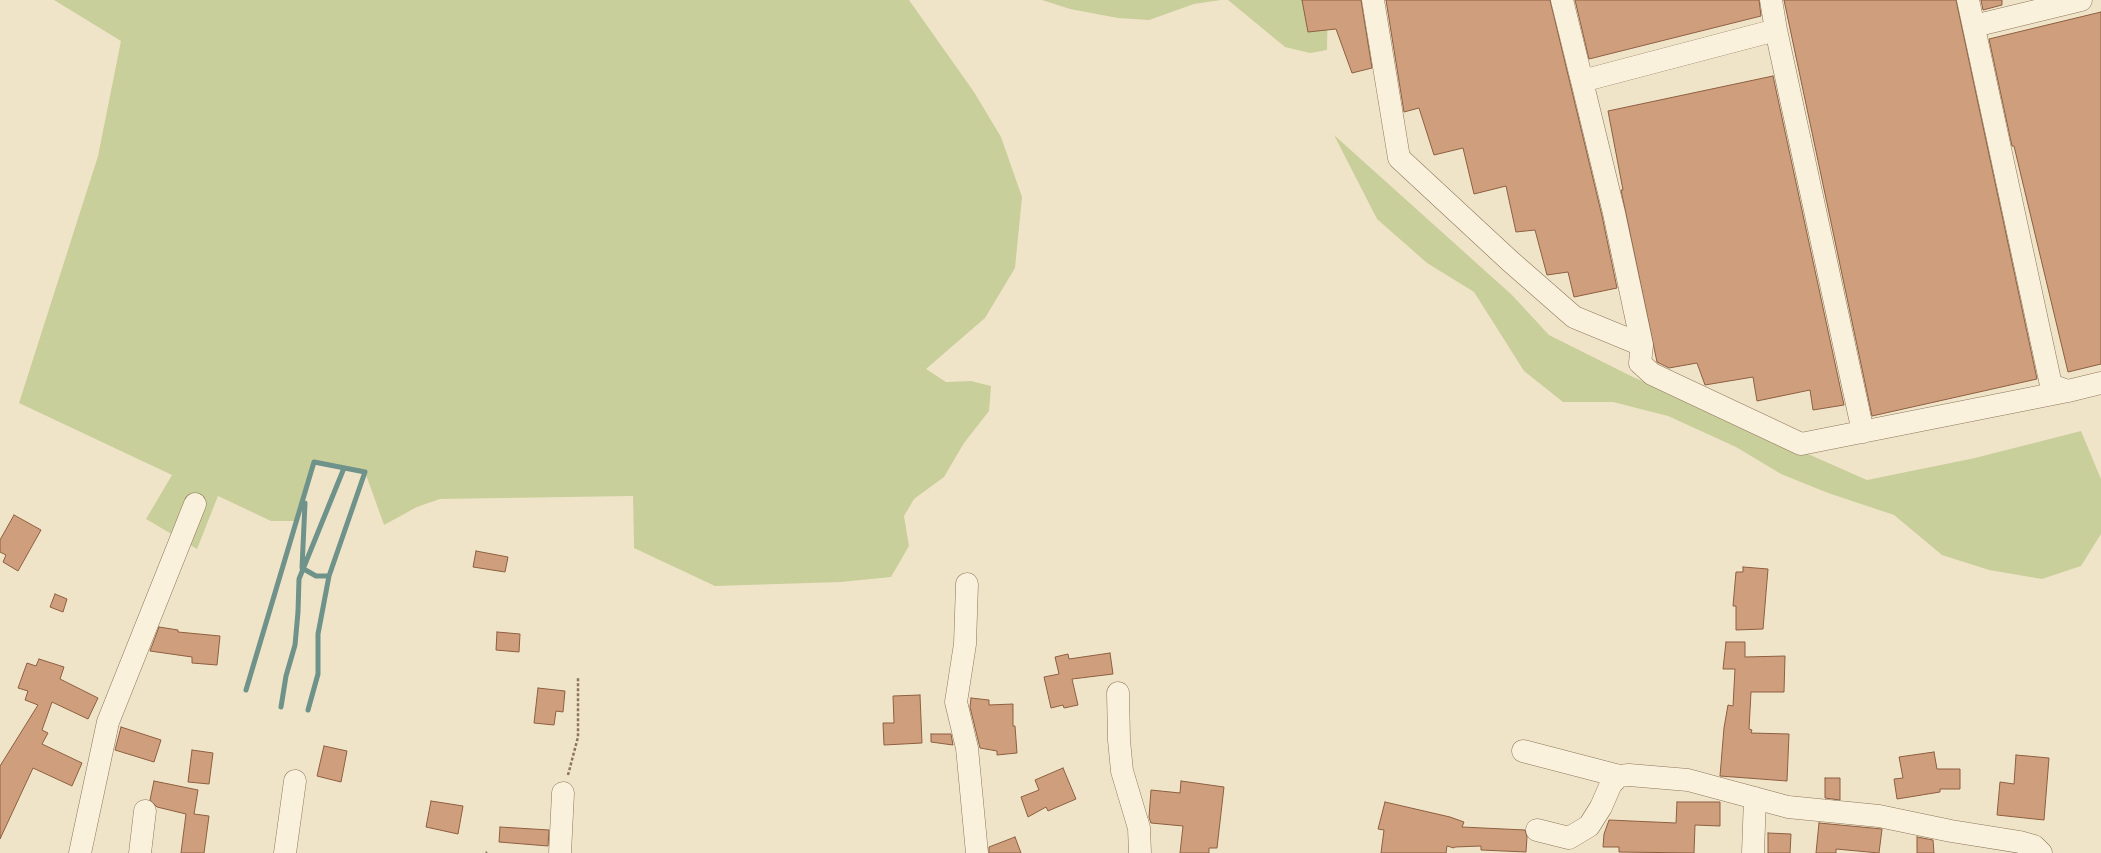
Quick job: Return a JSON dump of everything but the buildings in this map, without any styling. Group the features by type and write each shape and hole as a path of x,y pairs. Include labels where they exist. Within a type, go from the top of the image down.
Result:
{"street":[{"path":"1373,0 1399,158 1510,261 1574,317 1642,345"},
{"path":"1562,0 1614,213 1642,345 1640,363 1652,374 1801,444 2068,391 2101,383"},
{"path":"1771,0 1776,30 1863,432"},
{"path":"1968,0 2051,384 2068,391"},
{"path":"1974,26 2081,0"},
{"path":"1582,81 1776,30"},
{"path":"80,853 108,722 195,504"},
{"path":"967,584 965,644 956,702 967,748 977,853"},
{"path":"1118,693 1119,740 1122,771 1139,828 1140,853"},
{"path":"1523,751 1619,776 1629,775 1688,780 1788,806 1879,816 1951,831 2005,839 2034,846 2041,853"},
{"path":"1537,830 1569,838 1589,826 1601,807 1611,784 1619,776"},
{"path":"284,853 295,781"},
{"path":"560,853 563,793"},
{"path":"1752,853 1755,798"},
{"path":"140,853 146,811"}],"path":[{"path":"563,793 578,737 578,678"}],"green space":[{"path":"54,0 909,0 974,92 1001,137 1022,197 1015,268 985,318 926,369 946,382 971,381 991,386 989,411 964,443 944,477 914,499 904,516 909,546 891,577 841,582 715,586 634,548 633,496 440,499 417,507 384,525 365,472 315,462 297,521 271,521 218,496 197,549 146,519 172,475 19,403 98,156 121,41"},
{"path":"1042,0 1221,0 1194,4 1149,20 1118,18 1070,9"},
{"path":"1228,0 1328,0 1327,50 1310,53 1285,47"},
{"path":"1334,135 1512,295 1549,335 1633,377 1867,480 1975,458 2081,431 2101,479 2101,534 2081,566 2042,579 1989,570 1942,555 1894,515 1828,493 1781,474 1736,447 1668,416 1613,402 1563,402 1524,371 1474,292 1427,263 1377,219"}],"waterway":[{"path":"246,690 314,462 365,472 329,576 318,634 318,674 308,710"},
{"path":"281,707 286,676 295,645 299,579 344,468"},
{"path":"305,503 302,568 316,576 329,576"}]}
